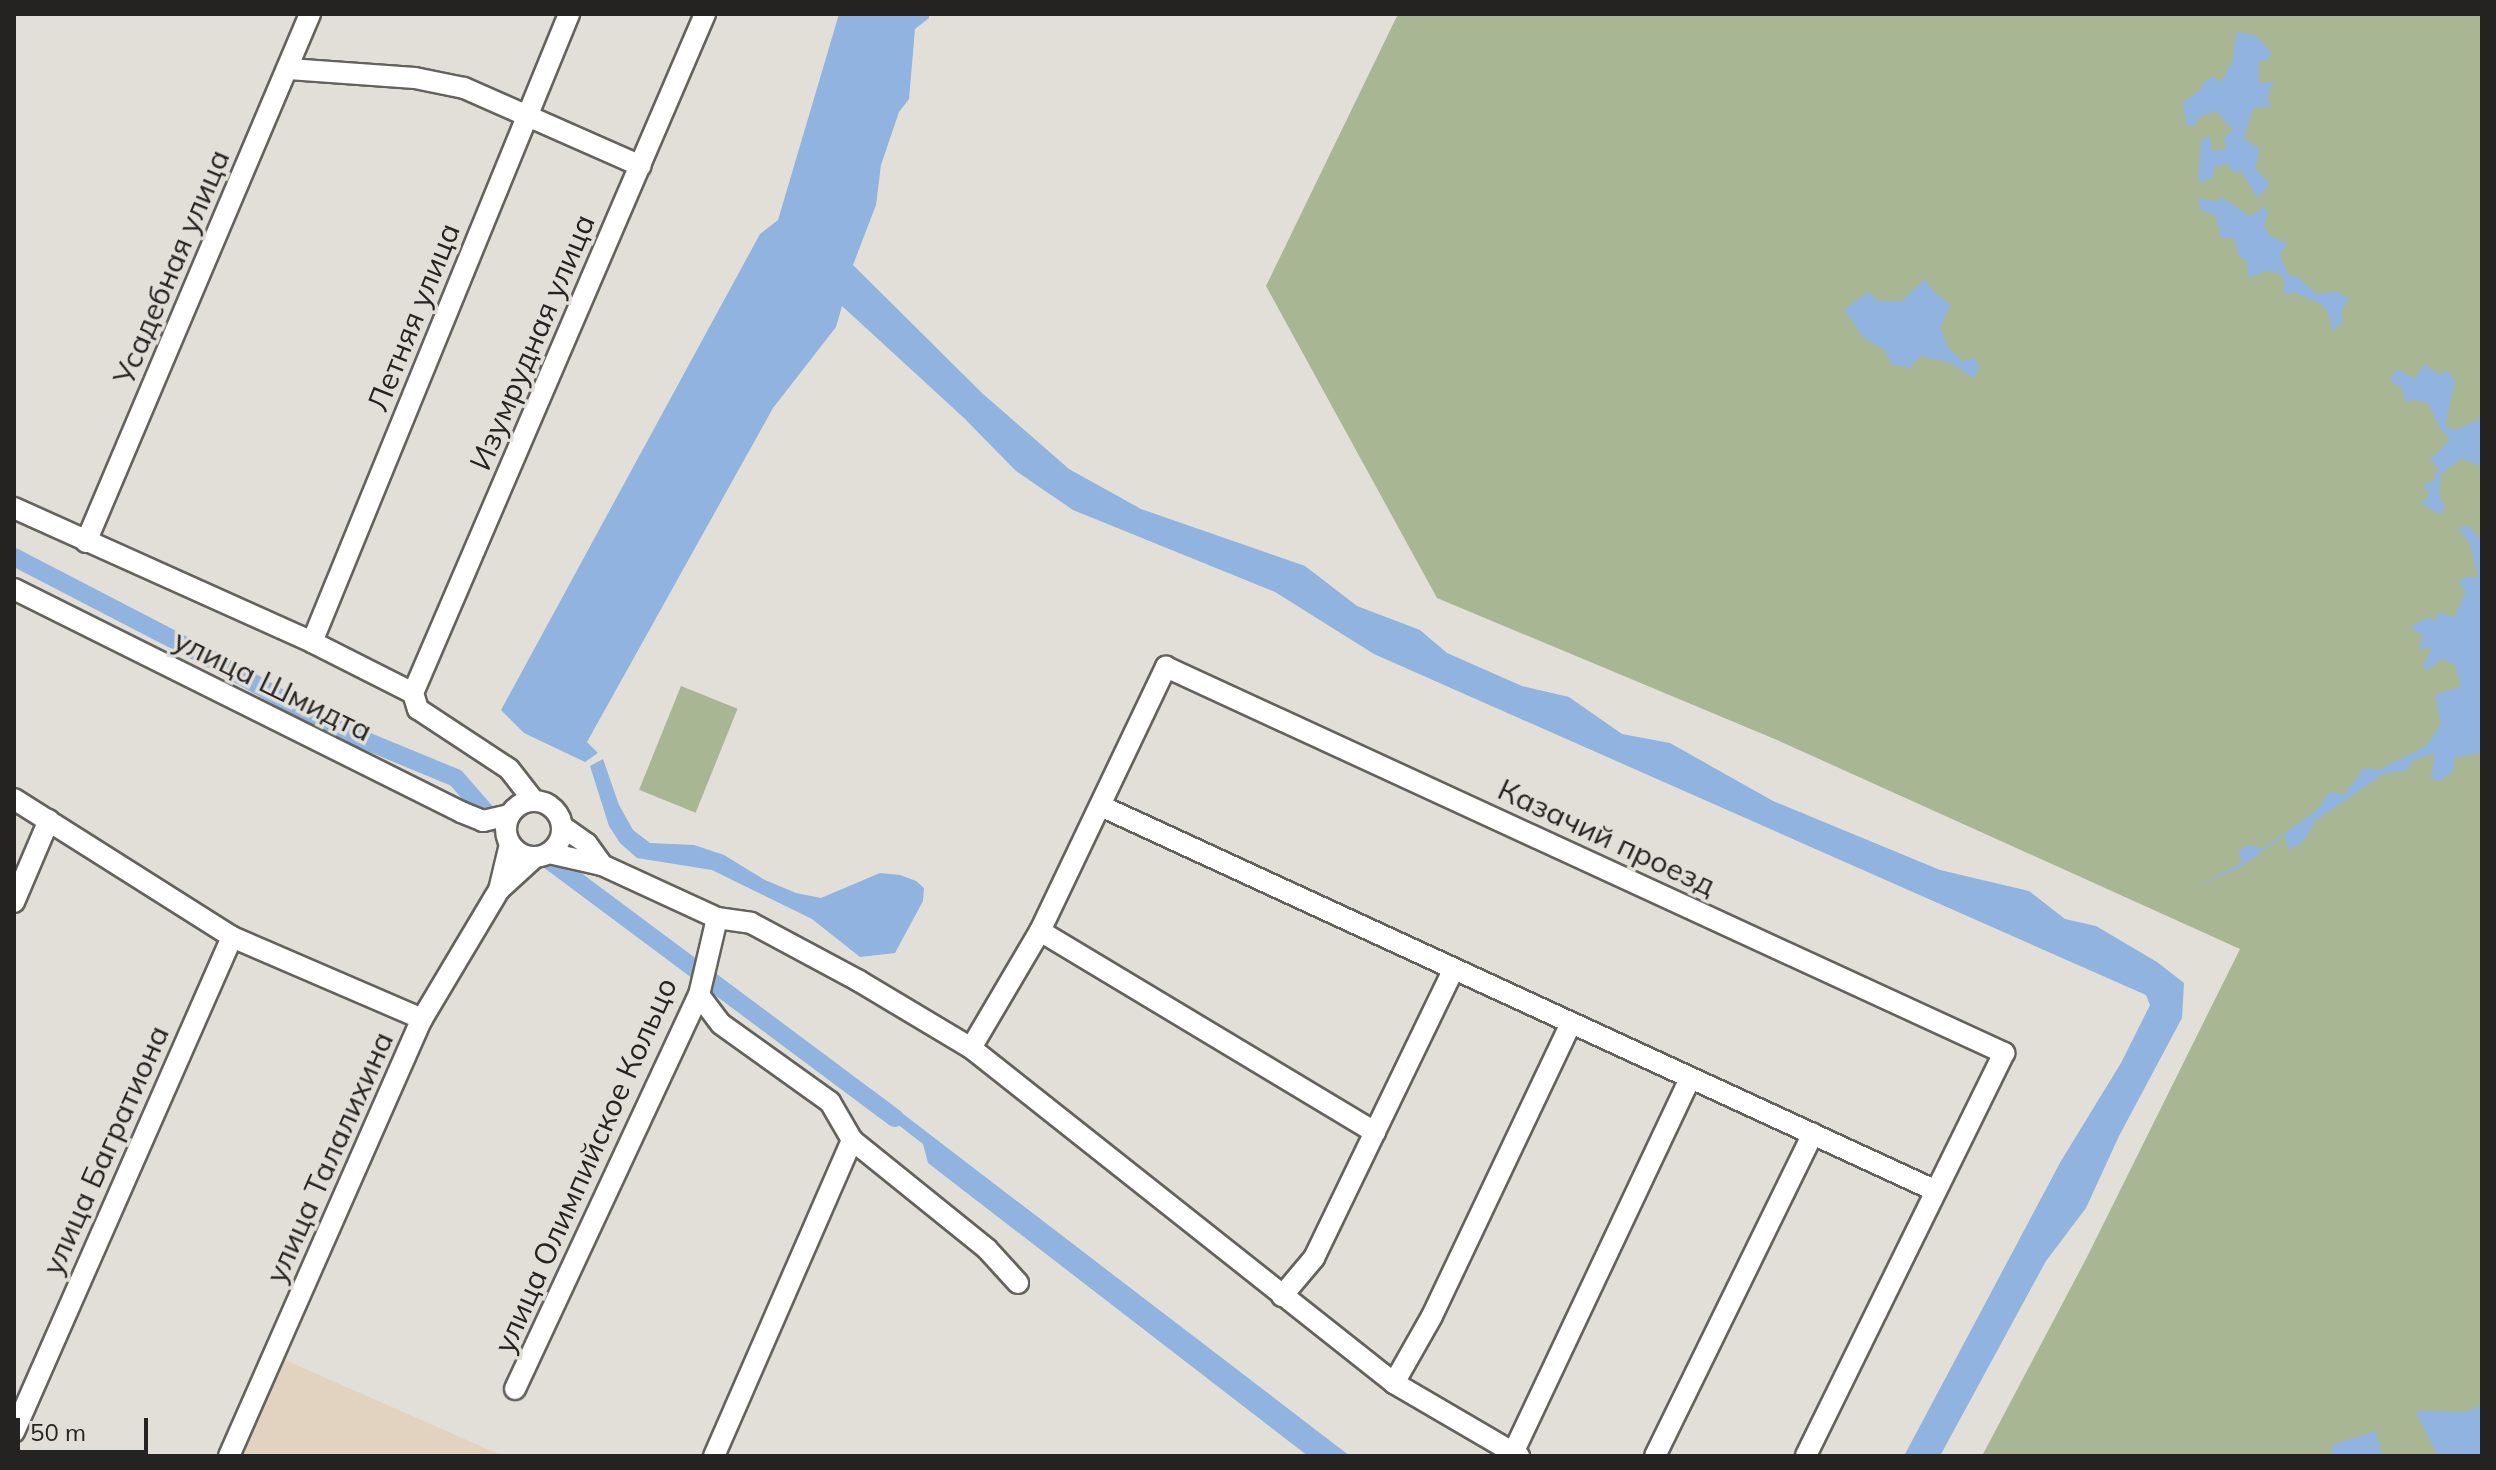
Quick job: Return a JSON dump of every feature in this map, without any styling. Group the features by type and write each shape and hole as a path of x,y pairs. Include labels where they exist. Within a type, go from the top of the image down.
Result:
{"street":[{"name":"Усадебная улица","path":"86,542 310,14"},
{"name":"Летняя улица","path":"312,642 569,14"},
{"name":"Изумрудная улица","path":"413,693 705,14"},
{"path":"289,69 415,78 464,88 641,166"},
{"path":"14,508 312,642 413,693 418,709 509,769 533,800"},
{"name":"улица Шмидта","path":"14,589 461,812 483,821 509,815"},
{"name":"Казачий проезд","path":"971,1048 1040,931 1166,667 2004,1053 1806,1456"},
{"path":"14,799 232,937 422,1019"},
{"path":"499,890 542,855 560,842 563,827 558,813 547,803 533,800 519,804 509,815 506,835 510,844 521,854 542,855 602,865 717,918 751,923 859,981 971,1048 1394,1383 1516,1454 1690,1078"},
{"path":"1101,806 1936,1191"},
{"path":"14,902 49,820"},
{"path":"563,827 587,844 602,865"},
{"path":"499,890 510,844"},
{"name":"улица Талалихина","path":"229,1456 422,1019 499,890"},
{"name":"улица Олимпийское Кольцо","path":"515,1389 699,995 717,918"},
{"path":"1040,931 1375,1132"},
{"name":"улица Багратиона","path":"14,1432 232,937"},
{"path":"1282,1296 1314,1258 1454,969"},
{"path":"699,995 721,1024 830,1102 852,1140 987,1249 1018,1283"},
{"path":"1394,1383 1432,1316 1571,1023"},
{"path":"1655,1456 1813,1134"},
{"path":"714,1456 852,1140"}],"shaded area":[{"path":"285,1360 503,1456 242,1456"}],"green space":[{"path":"1398,14 2482,14 2482,1456 1982,1456 2087,1257 2240,949 1777,740 1437,598 1266,286"},
{"path":"681,686 738,709 696,813 639,790"}],"water":[{"path":"839,14 929,14 929,18 915,29 909,99 899,112 881,165 876,205 853,265 983,394 1069,469 1141,509 1305,566 1357,606 1420,630 1447,653 1522,686 1569,697 1622,734 1670,743 1773,801 1940,870 2029,891 2065,919 2096,926 2157,962 2184,983 2182,1018 2119,1136 2086,1208 2046,1261 1940,1456 1904,1456 2061,1161 2121,1063 2150,1005 2146,995 1374,654 1275,592 1073,510 1016,471 964,418 842,306 836,327 773,408 587,742 598,753 585,762 524,733 501,710 760,234 778,220"},
{"path":"2236,32 2256,36 2271,52 2269,60 2259,61 2259,84 2274,81 2267,97 2272,106 2253,108 2244,139 2260,149 2255,169 2270,183 2258,199 2241,171 2233,172 2227,163 2214,167 2213,178 2198,183 2201,141 2209,135 2213,151 2227,149 2223,139 2233,130 2216,111 2200,117 2195,125 2187,126 2183,103 2202,88 2204,81 2214,77 2221,82 2233,60"},
{"path":"2221,197 2250,216 2264,207 2268,212 2264,226 2270,236 2288,243 2280,255 2289,276 2298,277 2316,294 2338,292 2349,299 2342,309 2342,322 2332,332 2330,317 2323,305 2294,292 2288,295 2283,292 2285,284 2281,274 2266,271 2248,278 2247,262 2238,255 2234,238 2221,238 2216,216 2200,209 2199,198 2217,201"},
{"path":"1925,279 1933,291 1951,305 1940,327 1948,347 1962,361 1975,358 1979,366 1974,379 1951,363 1921,356 1909,368 1891,364 1885,350 1865,339 1844,310 1868,292 1879,301 1902,301"},
{"path":"2424,364 2440,375 2447,370 2455,381 2445,426 2456,430 2482,418 2482,467 2462,458 2441,474 2439,494 2445,508 2440,514 2421,504 2430,494 2423,486 2434,480 2438,467 2430,460 2450,439 2439,427 2429,404 2414,399 2406,403 2401,387 2390,381 2397,369 2415,379"},
{"path":"2469,526 2479,538 2482,535 2482,753 2454,758 2454,769 2443,780 2431,779 2435,753 2412,761 2406,771 2385,773 2315,821 2303,842 2288,850 2285,835 2242,866 2196,887 2241,863 2239,850 2250,845 2262,849 2316,811 2330,792 2344,795 2364,768 2379,770 2426,746 2441,724 2435,695 2461,686 2455,665 2442,659 2426,671 2423,666 2432,647 2419,649 2423,636 2410,627 2429,617 2436,621 2439,612 2454,617 2466,591 2458,583 2465,577 2478,577 2470,543 2457,528"},
{"path":"603,759 619,805 633,830 650,843 694,845 724,855 765,880 796,893 821,898 880,873 916,881 924,888 923,901 895,953 860,957 812,919 712,870 637,858 620,843 609,826 590,766"},
{"path":"881,1097 1351,1456 1308,1456 928,1163 923,1144 874,1106"},
{"path":"2482,1405 2482,1456 2438,1456 2415,1411 2466,1412"},
{"path":"2376,1431 2382,1456 2331,1456 2332,1445"}],"waterway":[{"path":"14,557 209,658 330,726 456,778 497,825"},
{"path":"542,855 895,1118"}]}
